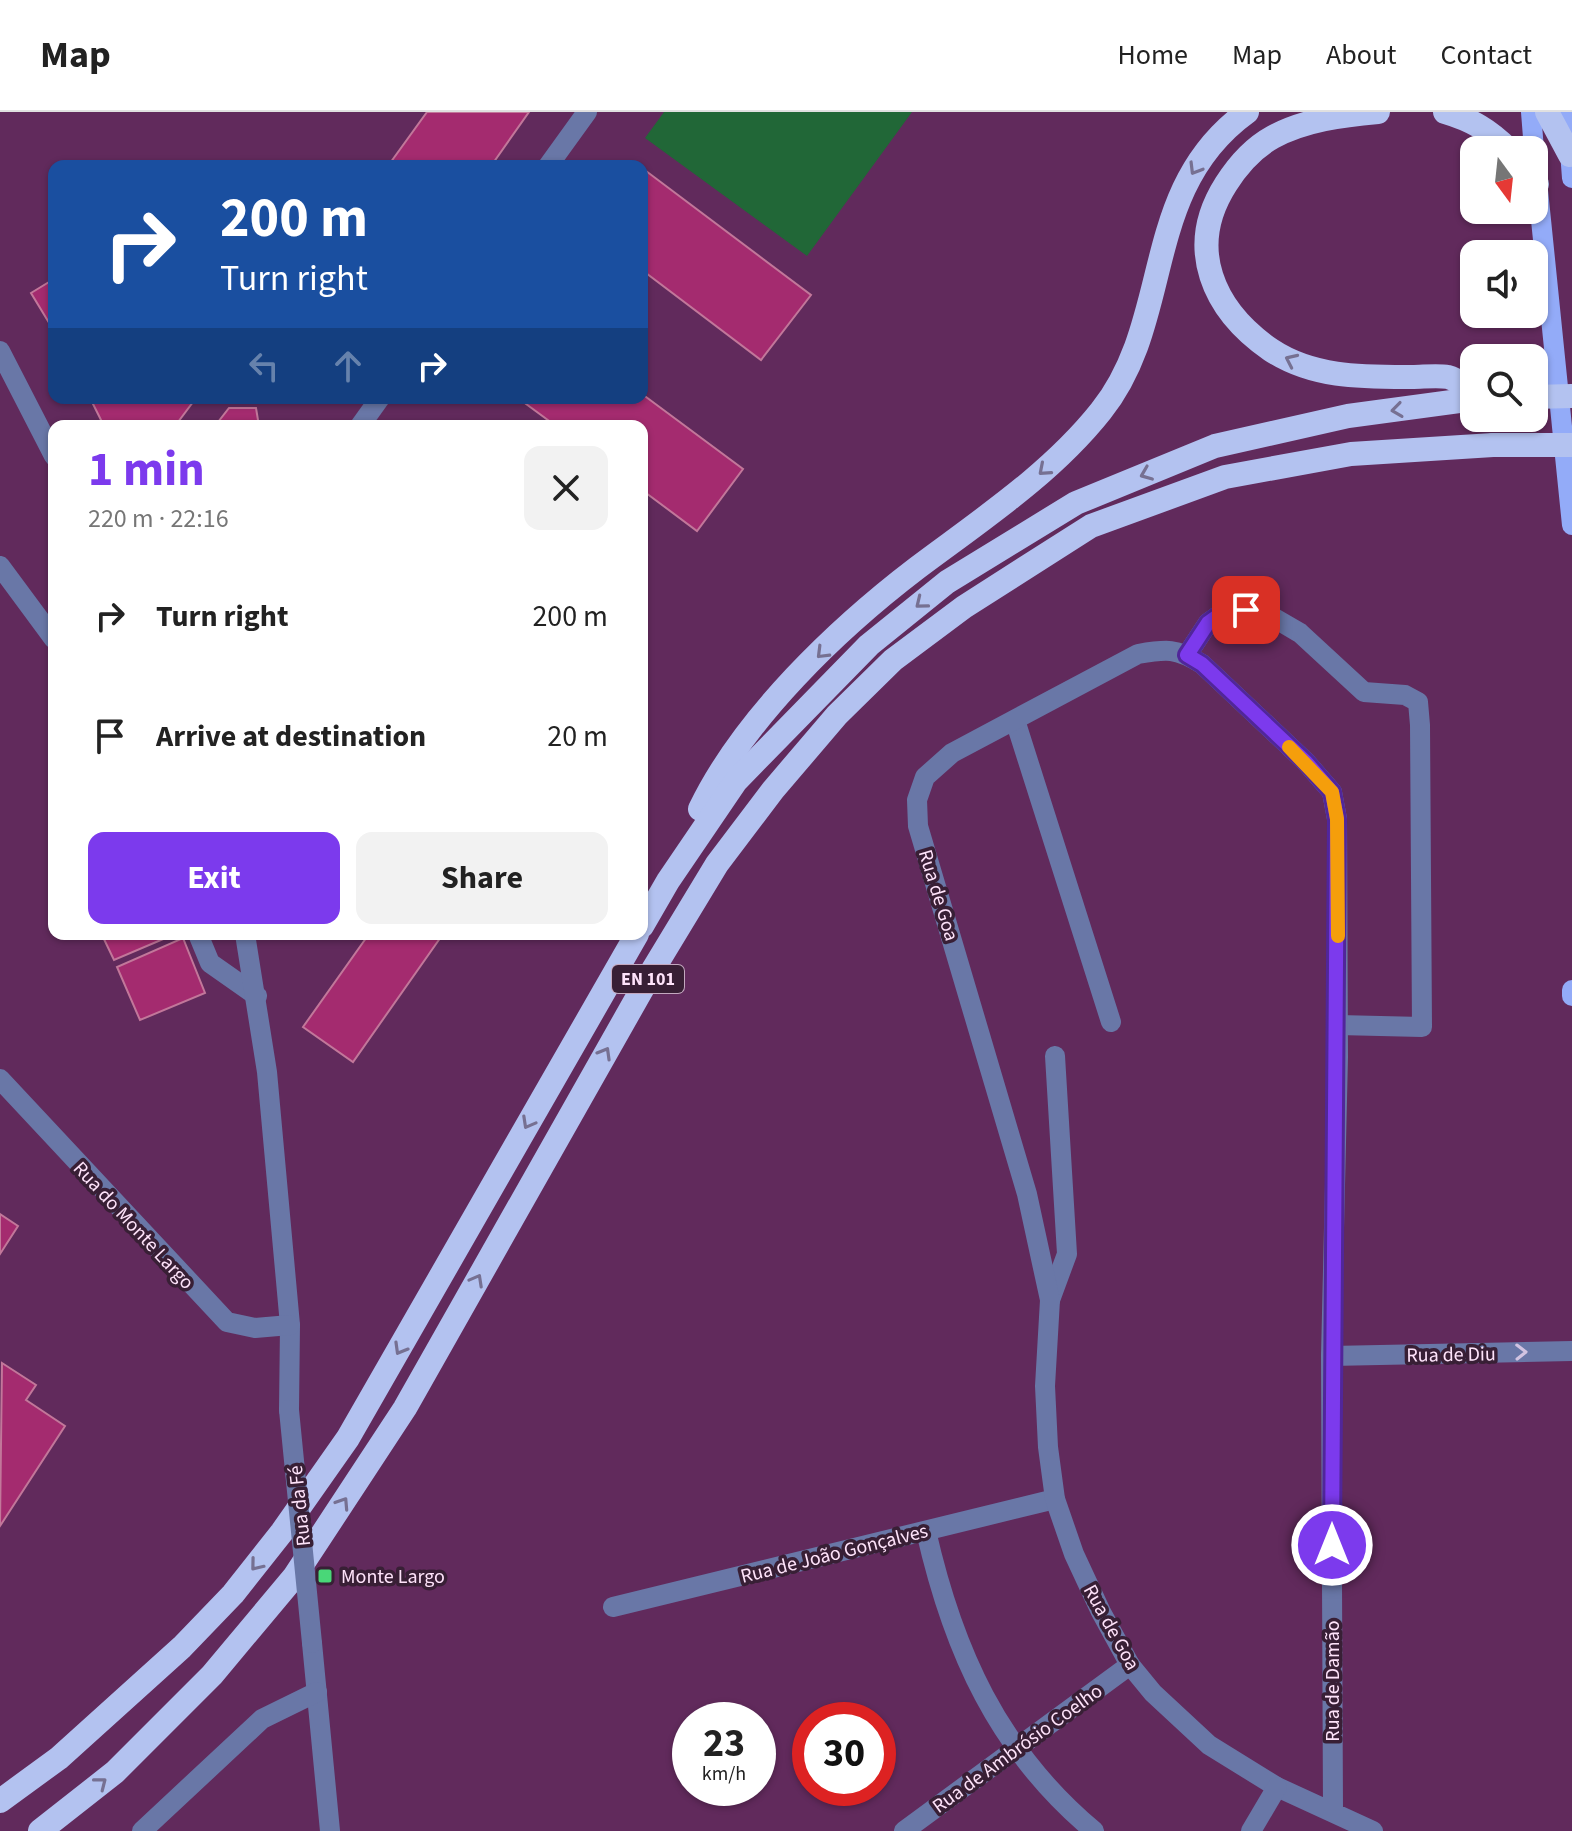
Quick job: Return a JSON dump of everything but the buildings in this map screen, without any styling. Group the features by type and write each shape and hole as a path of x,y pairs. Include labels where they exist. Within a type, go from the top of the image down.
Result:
{"highway":[{"path":"668,881 702,804 739,743 765,712 881,596 1032,480 1082,433 1109,401 1133,358 1165,235 1184,187 1206,151 1247,112"},
{"path":"1378,112 1326,119 1298,127 1273,137 1249,154 1233,172 1211,212 1206,252 1211,273 1231,314 1258,340 1294,362 1331,374 1451,377 1460,383"},
{"path":"1445,112 1475,121 1495,136"},
{"path":"1547,112 1571,166"},
{"path":"1548,397 1572,396"},
{"path":"648,916 736,781 869,645 947,582 1076,503 1215,446 1348,416 1460,401"},
{"name":"EN 101","path":"40,1831 115,1772 202,1686 294,1577 405,1408 654,968 717,864 773,790 837,715 893,660 964,607 1091,526 1225,477 1351,454 1493,445 1572,445"},
{"name":"EN 101","path":"0,1801 59,1758 172,1656 233,1594 282,1532 348,1438 634,940"}],"main road":[{"path":"1531,112 1533,136"},
{"path":"1567,112 1571,166"},
{"path":"1540,224 1572,525"}],"street":[{"path":"552,160 587,112"},
{"path":"0,351 48,444"},
{"path":"0,566 48,631"},
{"path":"1187,655 1208,623 1229,608 1264,612 1300,633 1364,692 1405,695 1418,702 1422,1027 1338,1025"},
{"name":"Rua de Goa","path":"1187,655 1168,648 1138,654 952,753 925,777 917,800 918,826 1022,1178 1050,1300 1045,1386 1048,1447 1055,1499 1074,1554 1130,1665 1153,1693 1209,1745 1277,1787 1333,1810 1373,1831"},
{"name":"Rua de Damão","path":"1187,655 1202,664 1306,762 1332,792 1337,819 1338,1025 1331,1356 1333,1810"},
{"path":"1015,720 1111,1022"},
{"path":"200,940 210,963 257,996"},
{"name":"Rua da Fé","path":"246,940 267,1072 290,1325 289,1410 330,1831"},
{"name":"Rua de Goa","path":"1050,1300 1067,1254 1055,1056"},
{"name":"Rua do Monte Largo","path":"0,1079 227,1322 255,1328 290,1325"},
{"name":"Rua de Diu","path":"1331,1356 1572,1351"},
{"name":"Rua de João Gonçalves","path":"613,1607 1055,1499"},
{"path":"926,1531 952,1626 986,1702 1015,1749 1067,1809 1094,1831"},
{"name":"Rua de Ambrósio Coelho","path":"904,1831 1130,1665"},
{"path":"142,1831 262,1719 317,1692"},
{"path":"1251,1831 1277,1787"}],"green space":[{"path":"664,112 912,112 807,256 645,138"}],"slow traffic":[{"path":"1289,747 1332,792 1337,819 1338,936"}],"place":[{"name":"Monte Largo","path":"325,1576"}],"route":[{"path":"1246,610 1229,608 1208,623 1187,655 1202,664 1306,762 1332,792 1337,819 1338,1057 1331,1356 1332,1545"}]}
